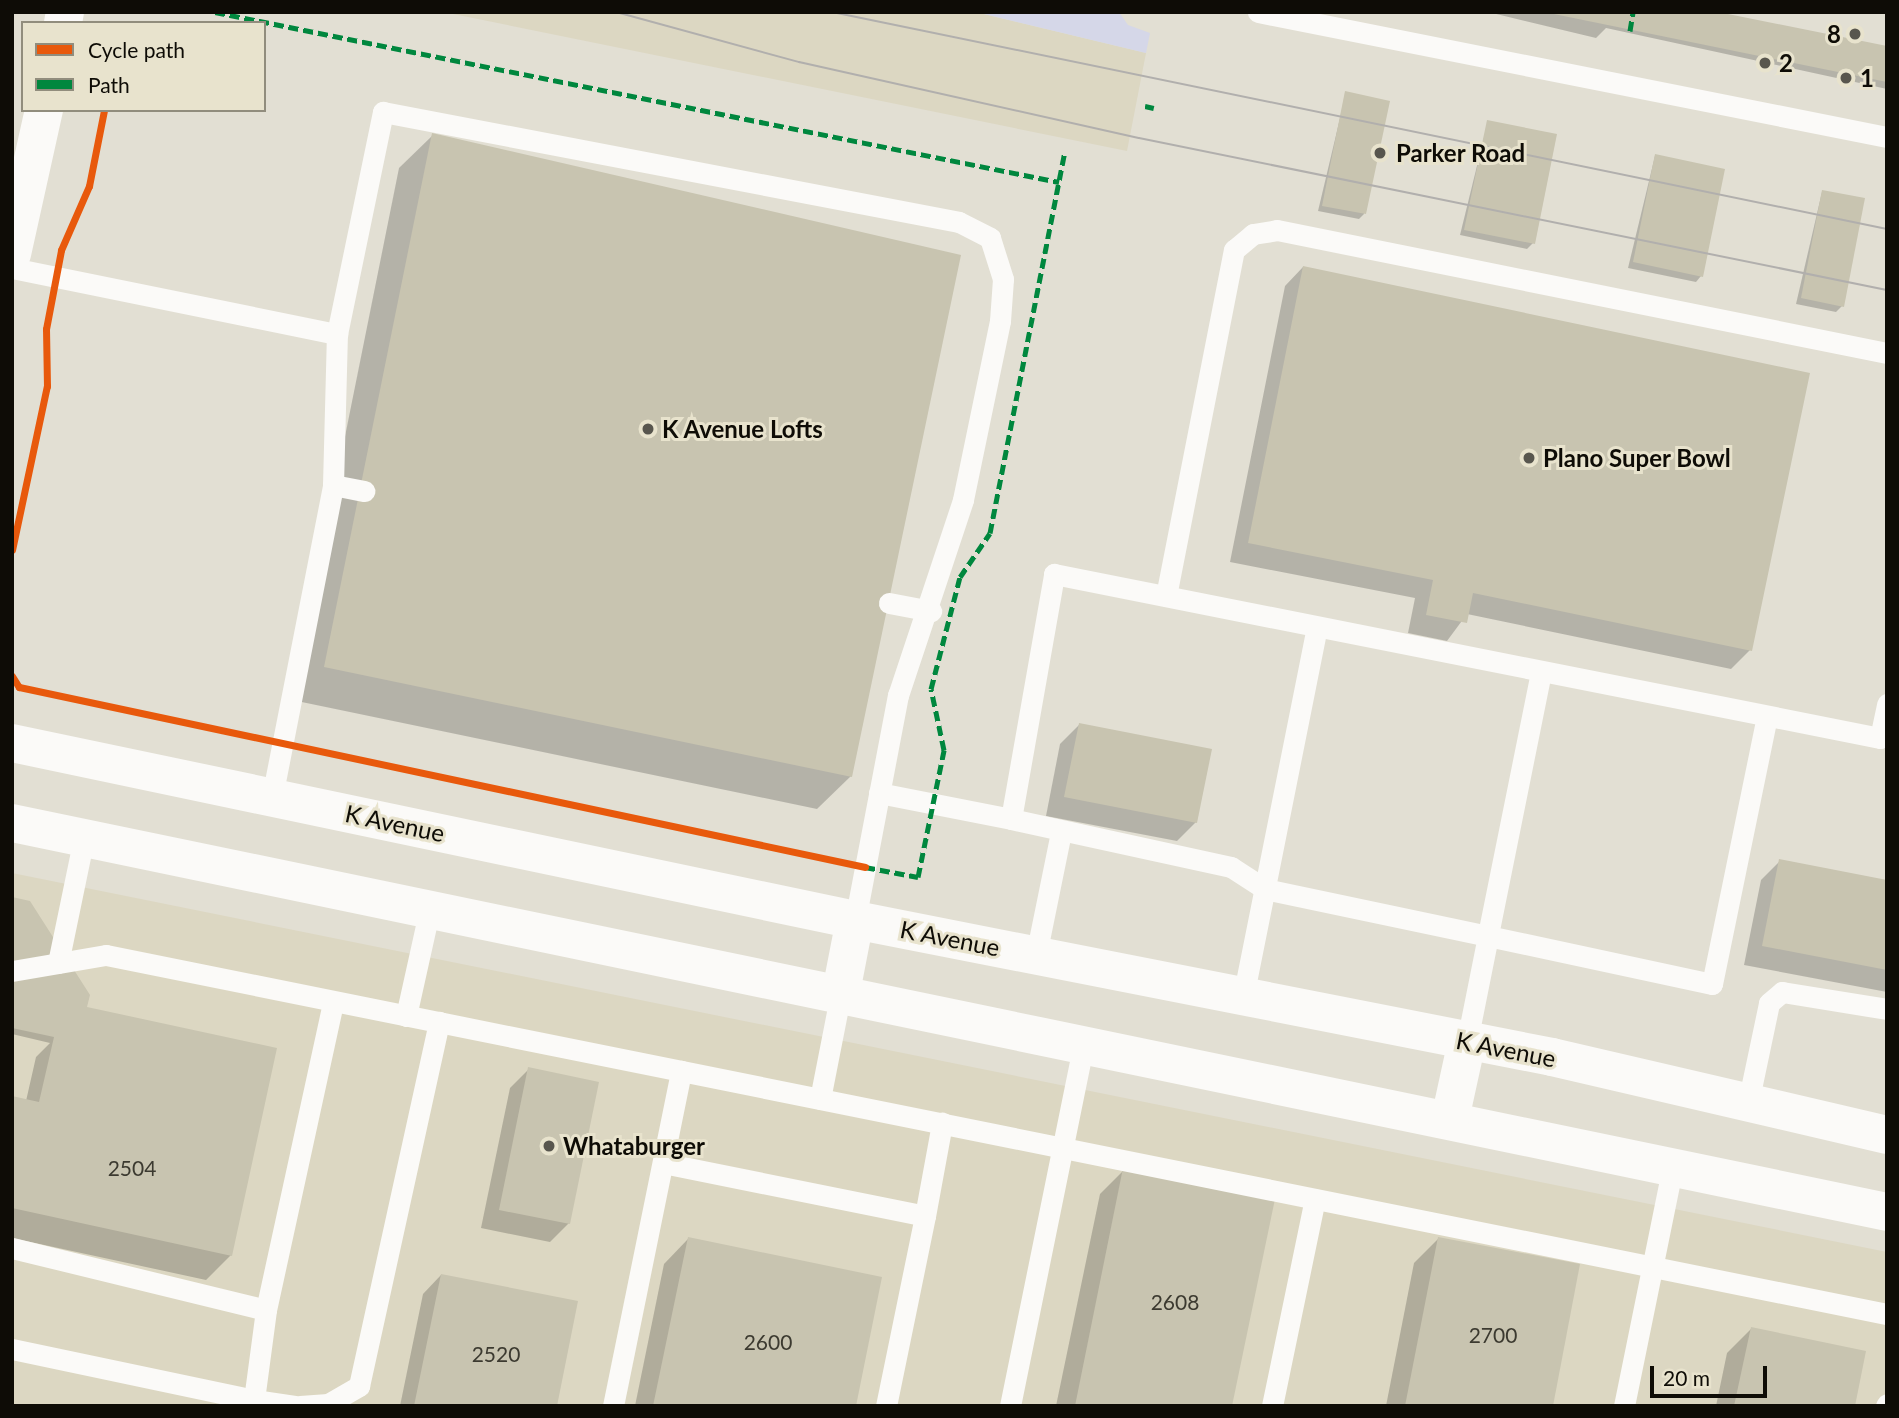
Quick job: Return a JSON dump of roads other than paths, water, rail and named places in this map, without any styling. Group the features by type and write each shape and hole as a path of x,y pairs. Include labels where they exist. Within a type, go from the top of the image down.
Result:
{"main road":[{"path":"12,254 44,112"},
{"name":"K Avenue","path":"12,743 855,920 1466,1041 1887,1135"},
{"path":"12,823 430,908 840,997 1084,1043 1887,1212"},
{"path":"840,997 855,920"},
{"path":"1450,1119 1466,1041"}],"lane":[{"path":"1258,12 1887,137"},
{"path":"271,797 333,485 337,334 383,113 959,222 990,238 1003,279 1000,321 963,500 930,611 898,695 855,920"},
{"path":"1166,596 1234,250 1253,234 1277,230 1887,354"},
{"path":"12,268 337,334"},
{"path":"333,485 365,491"},
{"path":"1011,819 1054,574 1880,738 1887,704"},
{"path":"889,603 930,611"},
{"path":"1243,997 1317,628"},
{"path":"1466,1041 1541,672"},
{"path":"879,793 1231,867 1265,889 1712,984 1767,717"},
{"path":"1036,955 1061,832"},
{"path":"58,963 84,838"},
{"path":"406,1016 430,908"},
{"path":"12,971 106,956 1887,1314"},
{"path":"1748,1103 1769,1003 1782,992 1887,1009"},
{"path":"820,1099 840,997"},
{"path":"254,1400 266,1310 333,1002"},
{"path":"12,1349 254,1400 298,1406 328,1404 359,1386 439,1022"},
{"path":"1010,1406 1066,1149 1084,1043"},
{"path":"613,1406 681,1071"},
{"path":"886,1406 942,1124"},
{"path":"663,1163 925,1216"},
{"path":"1624,1406 1673,1166"},
{"path":"1272,1406 1315,1199"},
{"path":"12,1248 266,1310"}],"tram line":[{"path":"616,12 799,62 1139,138 1887,290"},
{"path":"832,12 1887,229"}],"place":[{"name":"8","path":"1855,34"},
{"name":"2","path":"1765,63"},
{"name":"1","path":"1846,78"},
{"name":"Parker Road","path":"1380,153"},
{"name":"K Avenue Lofts","path":"648,429"},
{"name":"Plano Super Bowl","path":"1529,458"},
{"name":"Whataburger","path":"549,1146"}]}
